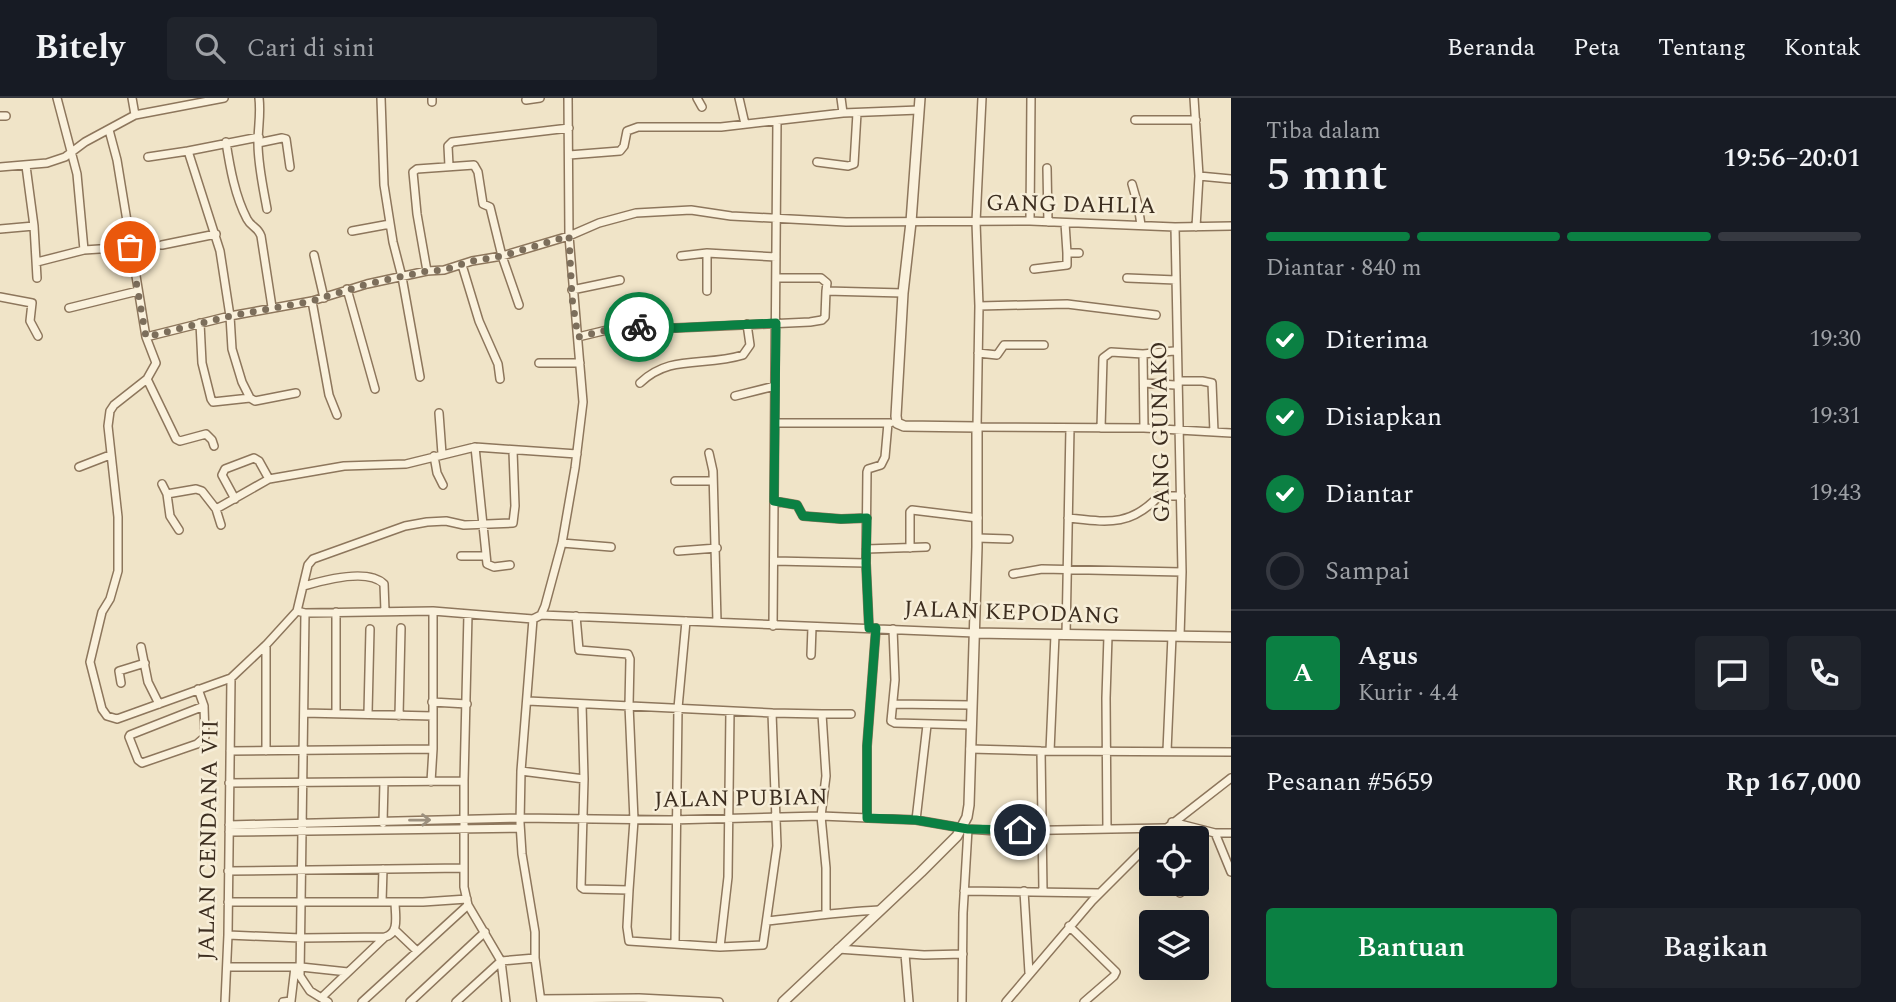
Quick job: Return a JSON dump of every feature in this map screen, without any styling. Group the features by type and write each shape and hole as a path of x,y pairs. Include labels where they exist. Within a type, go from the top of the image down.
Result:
{"street":[{"path":"57,98 77,174 84,250"},
{"path":"132,98 135,116"},
{"path":"0,167 47,163 135,116 224,98"},
{"path":"259,98 261,123 258,140 267,209"},
{"path":"381,98 383,165 390,223 420,377"},
{"path":"526,100 540,98"},
{"path":"568,98 569,236 583,402 562,543 554,577 537,617 521,771 520,828 535,932 535,958 541,1000 717,1002"},
{"path":"697,98 702,107"},
{"path":"739,98 745,124"},
{"path":"841,98 843,113"},
{"path":"867,818 867,746 873,628 866,563 867,470 883,463 893,423 920,98"},
{"path":"962,1002 965,829 969,805 978,518 979,306 976,222 982,98"},
{"path":"1030,221 1031,98"},
{"path":"1194,98 1199,176 1196,227"},
{"path":"569,155 620,151 624,146 625,133 632,128 745,124 843,113 919,110"},
{"path":"817,162 848,166 854,164 857,113"},
{"path":"1135,120 1196,120"},
{"path":"773,626 777,121"},
{"path":"449,166 448,146 452,142 569,128"},
{"path":"109,130 117,160 146,337 156,363 147,379 110,411 108,426 118,517 118,571 110,599 102,612 90,662 102,709 113,719 230,678 301,612"},
{"path":"148,157 226,142 282,138 286,139 290,167"},
{"path":"226,142 242,208 248,221 258,228 261,236 272,307"},
{"path":"188,151 216,234 230,316 232,349 242,382 250,398 255,401 296,393"},
{"path":"427,271 413,172 417,169 471,165 477,168 483,204 490,207 493,214 502,256 519,305"},
{"path":"26,166 37,278"},
{"path":"1047,168 1048,222"},
{"path":"1199,176 1231,178"},
{"path":"1132,184 1141,225"},
{"name":"GANG DAHLIA","path":"146,337 230,316 312,301 347,289 502,256 636,213 691,210 777,218 911,222 1030,221 1175,227 1231,226"},
{"path":"352,231 390,223"},
{"path":"1034,269 1067,265 1065,223"},
{"path":"0,229 34,226"},
{"name":"GANG GUNAKO","path":"1167,751 1182,572 1175,227"},
{"path":"162,246 216,234"},
{"path":"37,262 84,250 130,247"},
{"path":"681,256 706,253 776,257"},
{"path":"706,253 706,291"},
{"path":"1067,253 1079,253"},
{"path":"314,255 324,298"},
{"path":"462,265 480,321 498,364 500,379"},
{"path":"578,337 611,329 822,320 826,315 827,283 821,278 776,278"},
{"path":"1127,278 1176,280"},
{"path":"572,290 620,280"},
{"path":"347,289 375,389"},
{"path":"826,291 903,293"},
{"path":"69,308 138,292"},
{"path":"0,297 32,303 30,321 38,336"},
{"path":"312,301 326,382 337,415"},
{"path":"979,306 1067,304 1156,315"},
{"path":"200,323 202,363 213,402 250,398"},
{"path":"640,383 650,373 669,364 705,363 743,355 750,345 747,324"},
{"path":"978,353 997,355 1004,345 1044,345"},
{"path":"1101,428 1103,358 1111,352 1143,354 1174,351"},
{"path":"1143,354 1144,428"},
{"path":"539,363 580,363"},
{"path":"147,379 176,439 180,441 206,434 214,446"},
{"path":"1144,383 1212,383 1214,432"},
{"path":"735,396 775,386"},
{"path":"439,413 437,473 443,485"},
{"path":"775,423 1144,428 1231,433"},
{"path":"1066,635 1070,428"},
{"path":"216,509 269,479 344,466 406,464 475,447 577,454"},
{"path":"475,447 477,485 488,565 510,565"},
{"path":"283,1002 291,1001 293,996 301,939 301,612 310,561 349,544 405,526 446,521 464,525 510,524 514,521 513,451"},
{"path":"709,453 716,548 716,622"},
{"path":"79,467 110,455"},
{"path":"235,499 222,475 225,469 254,458 259,461 269,479"},
{"path":"675,481 713,481"},
{"path":"162,484 167,494 170,516 179,530"},
{"path":"167,494 196,489 202,491 216,509 220,525"},
{"path":"1068,518 1127,520 1146,509 1159,496 1181,496"},
{"path":"774,501 797,505 803,516 867,518"},
{"path":"910,548 912,510 978,518"},
{"path":"977,538 1009,539"},
{"path":"562,543 611,547"},
{"path":"866,549 926,547"},
{"path":"678,551 716,548"},
{"path":"461,556 486,556"},
{"path":"774,561 866,563"},
{"path":"1013,574 1042,569 1182,572"},
{"path":"304,586 341,577 376,579 384,584 384,611"},
{"path":"430,782 433,749 433,611"},
{"name":"JALAN KEPODANG","path":"301,612 433,611 975,633 1231,637"},
{"path":"336,612 336,713"},
{"path":"468,614 464,887 468,902 502,961 506,1002"},
{"path":"576,616 579,650 628,654 630,658 629,705 634,820 628,890 629,941 720,947 764,946 774,876 777,816 772,713"},
{"path":"675,943 678,708 686,621"},
{"path":"811,655 812,627"},
{"path":"400,716 401,628"},
{"path":"368,713 370,629"},
{"path":"893,629 895,680 891,720 895,723 971,725"},
{"path":"1050,751 1055,635"},
{"path":"1107,829 1108,636"},
{"path":"266,645 266,751"},
{"path":"141,647 148,682 159,704"},
{"path":"121,683 119,671 145,663"},
{"name":"JALAN CENDANA VII","path":"225,1002 230,678"},
{"path":"198,689 204,706 206,730 203,740 142,763 138,760 129,737 131,734 204,706"},
{"path":"528,701 772,713 851,714"},
{"path":"432,702 467,704"},
{"path":"582,704 584,818 581,887 628,890"},
{"path":"893,704 971,705"},
{"path":"720,947 728,877 730,711"},
{"path":"303,713 433,716"},
{"path":"822,714 826,776 821,816 826,868 826,913"},
{"path":"916,820 927,724"},
{"path":"230,751 433,749"},
{"path":"970,749 1231,752"},
{"path":"1041,751 1043,891"},
{"path":"521,771 584,779"},
{"path":"1168,825 1231,778"},
{"path":"229,783 464,781"},
{"path":"383,830 384,782"},
{"name":"JALAN PUBIAN","path":"301,827 464,819 677,820 777,816 916,820 965,829 1186,826"},
{"path":"229,829 520,828"},
{"path":"783,1002 965,829"},
{"name":"JALAN PUBIAN","path":"1209,831 1231,833"},
{"path":"1215,832 1231,872"},
{"path":"1006,1002 1069,926 1139,853"},
{"path":"228,871 464,868"},
{"path":"382,902 383,869"},
{"path":"964,891 1099,893"},
{"path":"1024,891 1029,973"},
{"path":"228,902 468,902"},
{"path":"228,934 301,939 385,937 392,935 395,930 395,902"},
{"path":"362,1002 468,902"},
{"path":"766,921 826,913 879,910"},
{"path":"1069,926 1116,972 1084,1002"},
{"path":"395,930 416,951"},
{"path":"410,1002 485,932"},
{"path":"298,967 304,985 325,999 348,972 385,937"},
{"path":"838,949 905,954 963,954"},
{"path":"905,954 909,1002"},
{"path":"456,1002 502,961 535,958"},
{"path":"227,967 298,967 348,972"}],"way so far":[{"path":"130,247 146,337 230,316 312,301 367,284 444,270 569,236 572,298 578,337 611,329 639,327"}],"route":[{"path":"639,327 776,323 774,501 797,505 803,516 867,518 869,628 876,628 867,746 867,818 916,820 968,829 1020,830"}]}
